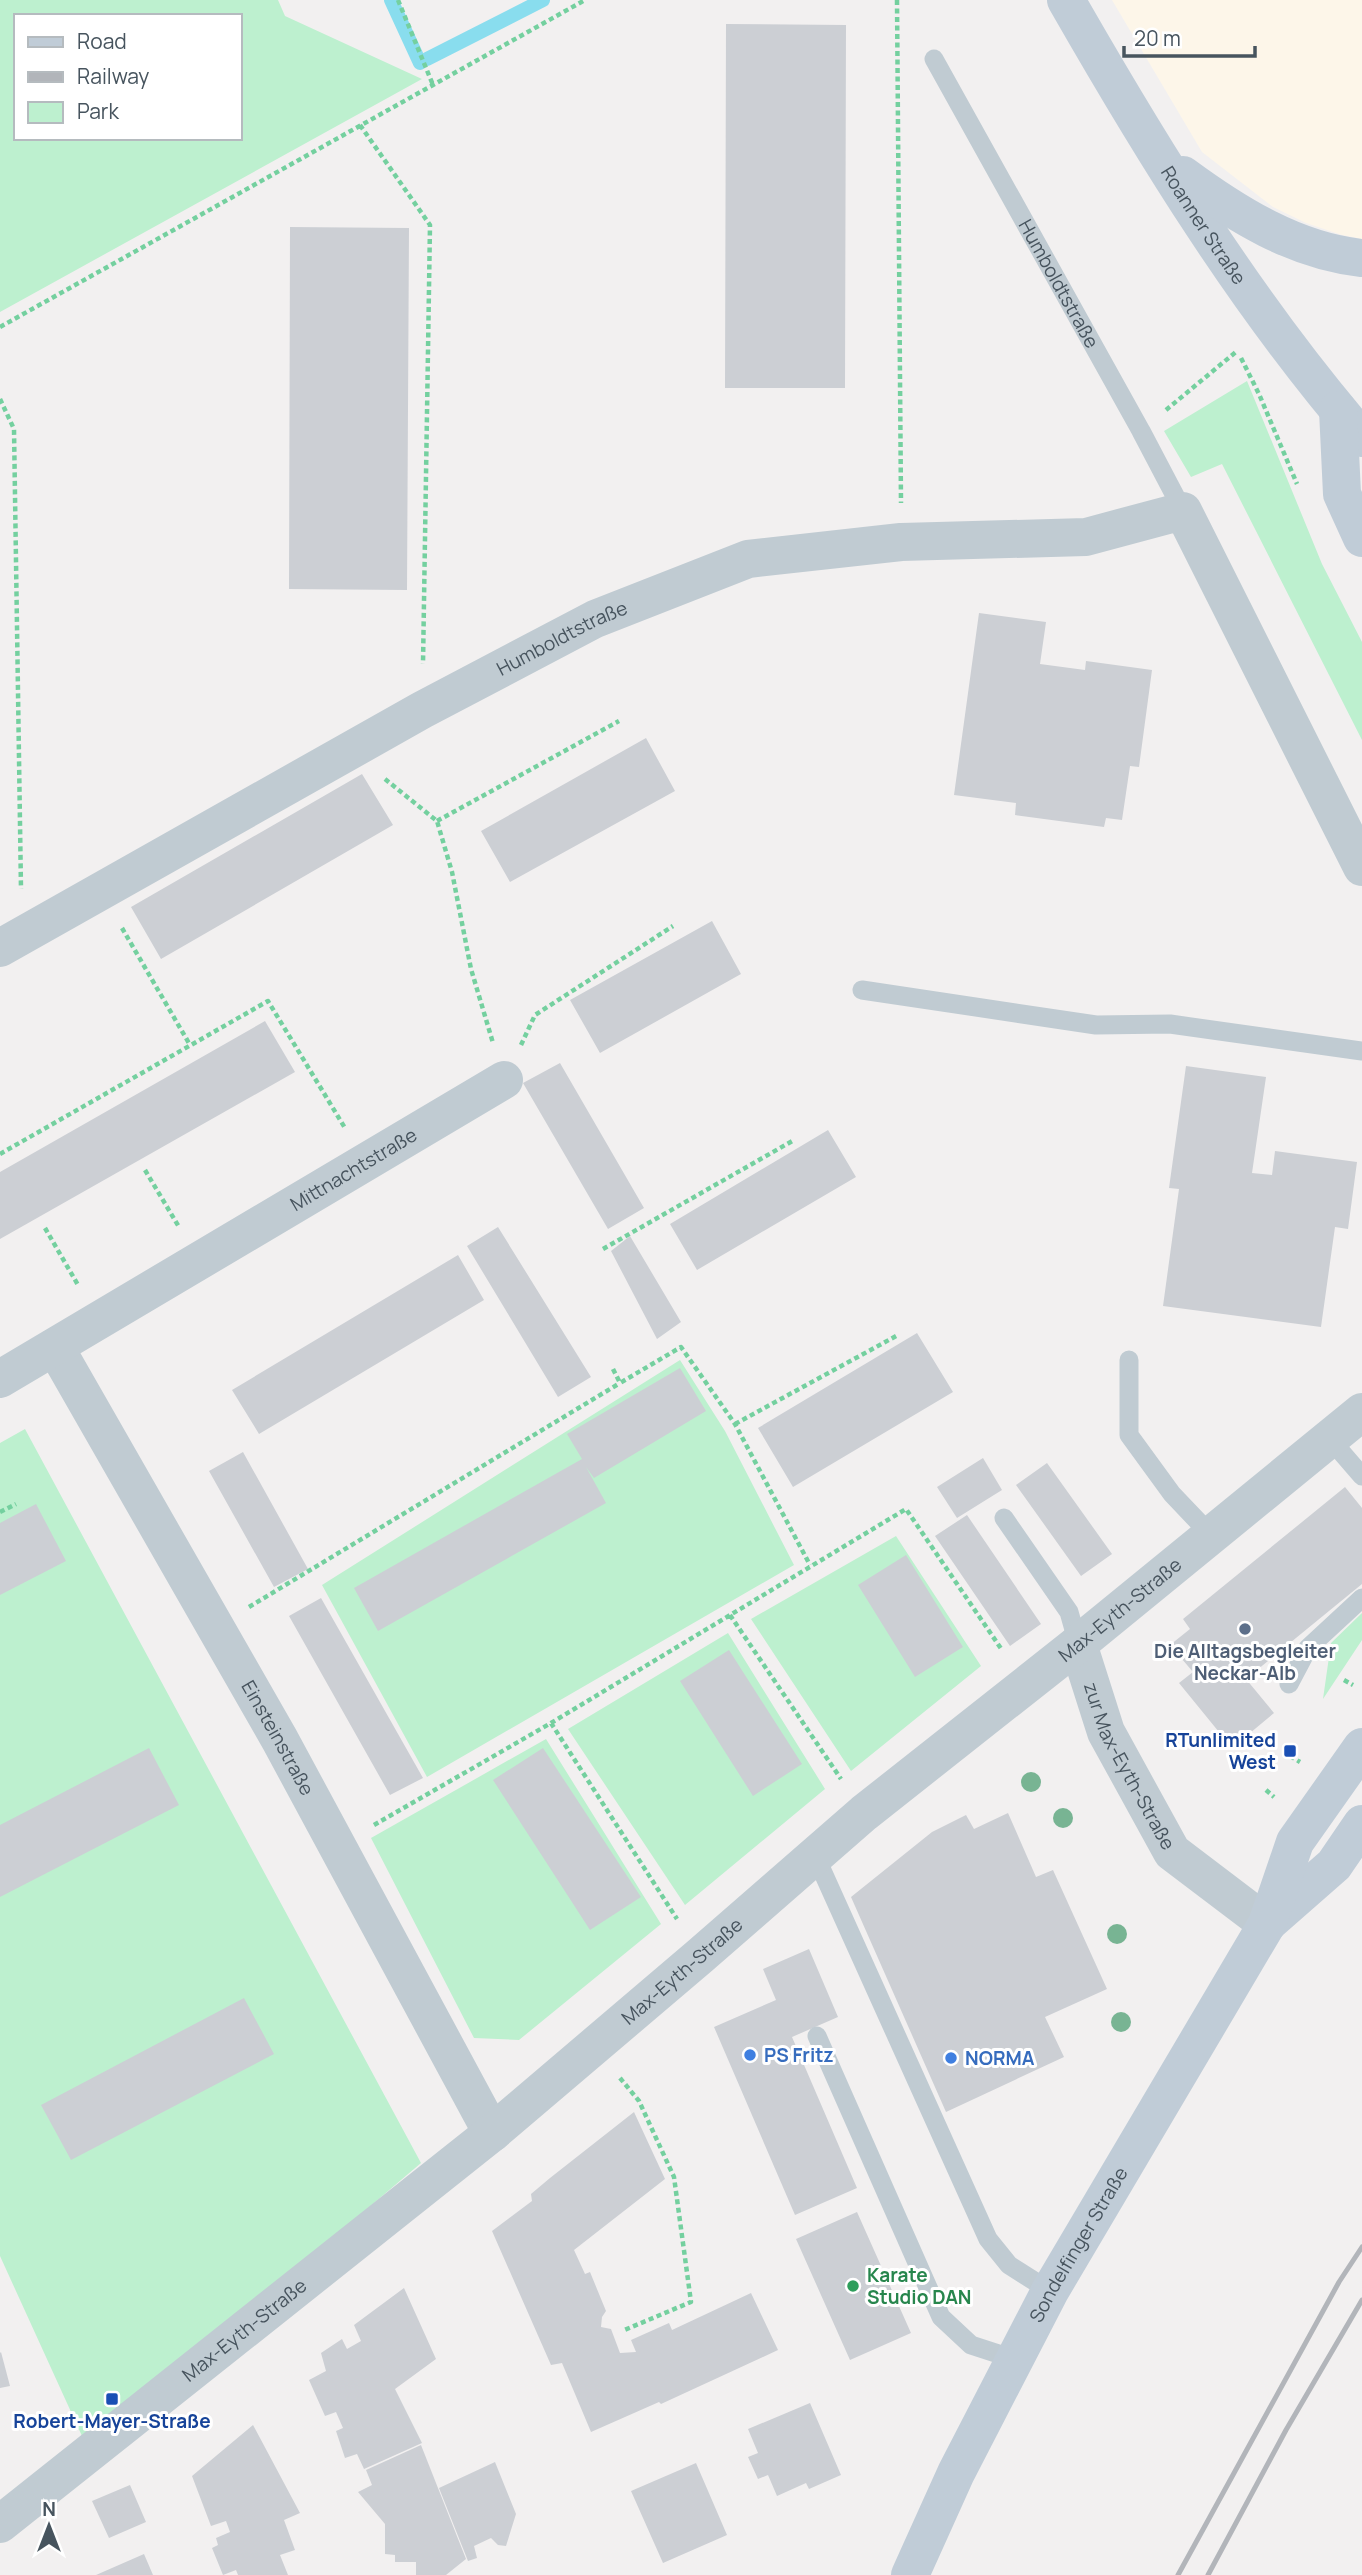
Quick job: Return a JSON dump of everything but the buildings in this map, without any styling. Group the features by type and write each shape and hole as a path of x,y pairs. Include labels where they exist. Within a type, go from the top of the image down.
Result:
{"main road":[{"name":"Roanner Straße","path":"1066,0 1162,160 1251,293 1350,424"},
{"path":"1162,160 1223,205 1257,224 1289,239 1326,251 1362,258"},
{"path":"1350,424 1342,494 1362,538"},
{"name":"Sondelfinger Straße","path":"910,2575 956,2473 1014,2358 1267,1924 1295,1842 1362,1747"},
{"name":"Sondelfinger Straße","path":"1267,1924 1334,1864 1362,1824"}],"street":[{"name":"Humboldtstraße","path":"11,942 422,710 595,619 747,559 901,542 1086,537 1182,511 1362,867"},
{"name":"Mittnachtstraße","path":"0,1379 504,1080"},
{"name":"Einsteinstraße","path":"55,1347 280,1740 492,2133"},
{"name":"Max-Eyth-Straße","path":"0,2524 492,2133 864,1813 1078,1644 1362,1412"},
{"name":"zur Max-Eyth-Straße","path":"1078,1644 1106,1731 1172,1852 1267,1924"}],"lane":[{"name":"Humboldtstraße","path":"934,59 1141,431 1182,511"},
{"path":"862,990 1096,1025 1170,1024 1362,1051"},
{"path":"1129,1360 1129,1435 1172,1494 1211,1535"},
{"path":"1330,1438 1362,1476"},
{"path":"1004,1518 1069,1612 1078,1644"},
{"path":"1289,1684 1308,1648 1362,1598"},
{"path":"816,1855 988,2239 1009,2265 1051,2291"},
{"path":"817,2036 941,2317 971,2345 1014,2358"}],"path":[{"path":"397,0 433,85"},
{"path":"0,327 585,0"},
{"path":"897,0 901,542"},
{"path":"360,125 430,225 422,710"},
{"path":"1141,431 1237,351"},
{"path":"0,399 14,429 19,849 11,942"},
{"path":"437,821 619,721"},
{"path":"349,751 437,821 452,872 471,969 504,1080"},
{"path":"100,892 190,1045"},
{"path":"504,1080 535,1015 673,926"},
{"path":"0,1154 268,1001 365,1162"},
{"path":"603,1248 794,1140"},
{"path":"145,1170 199,1262"},
{"path":"45,1228 100,1321"},
{"path":"735,1424 898,1335"},
{"path":"215,1627 681,1347 735,1424 810,1565"},
{"path":"612,1369 620,1383"},
{"path":"0,1512 16,1504"},
{"path":"337,1846 551,1723 906,1509 1026,1685"},
{"path":"730,1615 864,1813"},
{"path":"1344,1680 1353,1685"},
{"path":"551,1723 700,1956"},
{"path":"1290,1756 1301,1763"},
{"path":"1266,1790 1274,1797"},
{"path":"594,2046 639,2101 674,2176 691,2302 622,2331"}],"shaded area":[{"path":"1112,0 1362,0 1362,239 1306,223 1273,207 1202,152"}],"green space":[{"path":"0,0 278,0 285,16 422,79 0,312"},
{"path":"1247,381 1322,564 1362,642 1362,740 1222,464 1191,477 1164,431"},
{"path":"680,1360 725,1431 794,1565 427,1777 322,1585"},
{"path":"25,1429 421,2163 87,2447 0,2256 0,1443"},
{"path":"896,1536 981,1666 851,1771 751,1619"},
{"path":"1362,1613 1362,1640 1323,1699 1331,1643"},
{"path":"728,1633 825,1789 685,1905 568,1729"},
{"path":"546,1739 661,1924 519,2040 474,2038 371,1838"}],"waterway":[{"path":"391,0 420,63"},
{"path":"427,59 543,0"}],"railway":[{"path":"1178,2575 1339,2282 1362,2247"},
{"path":"1208,2575 1286,2430 1362,2300"}],"place":[{"name":"Die Alltagsbegleiter Neckar-Alb","path":"1245,1629"},
{"name":"RTunlimited West","path":"1290,1751"},
{"name":"PS Fritz","path":"750,2055"},
{"name":"NORMA","path":"951,2058"},
{"name":"Karate Studio DAN","path":"853,2286"},
{"name":"Robert-Mayer-Straße","path":"112,2399"}]}
